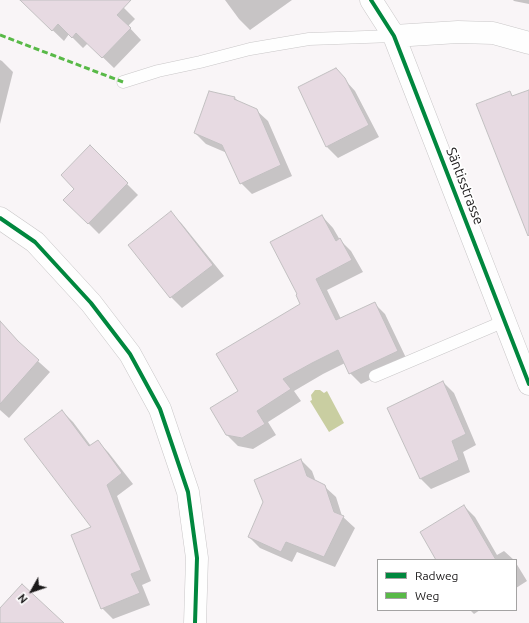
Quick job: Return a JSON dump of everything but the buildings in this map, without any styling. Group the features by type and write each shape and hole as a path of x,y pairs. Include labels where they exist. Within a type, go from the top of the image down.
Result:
{"street":[{"name":"Säntisstrasse","path":"371,0 394,36 529,384"},
{"path":"394,36 458,32 493,33 529,42"},
{"path":"0,218 35,242 91,303 130,354 160,409 188,492 197,558 195,623"}],"lane":[{"path":"123,82 158,71 200,62 250,48 309,39 394,36"},
{"path":"375,376 505,321"}],"shaded area":[{"path":"315,390 320,390 324,393 327,391 344,423 329,432 310,401 312,400 311,395"}],"marked path":[{"path":"0,35 123,82"}],"cycle path":[{"path":"371,0 394,36 529,384"},
{"path":"0,218 35,242 91,303 130,354 160,409 188,492 197,558 195,623"}]}
